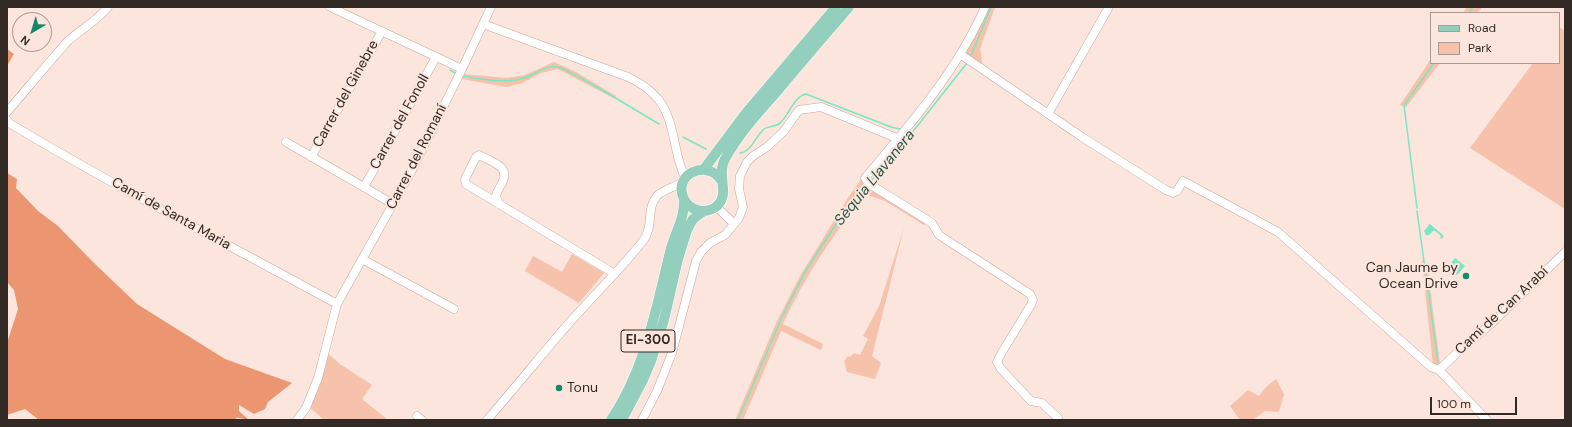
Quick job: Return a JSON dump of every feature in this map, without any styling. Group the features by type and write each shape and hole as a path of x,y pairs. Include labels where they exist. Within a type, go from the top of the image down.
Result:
{"main road":[{"path":"700,170 836,7"},
{"path":"716,206 721,201 723,194 721,168 723,162 744,131 849,7"},
{"path":"684,181 689,174 700,170 713,172 721,180"},
{"name":"EI-300","path":"611,420 634,377 649,338 672,244 683,215 682,189 684,181"},
{"path":"683,197 695,210 704,211"},
{"name":"EI-300","path":"622,420 643,380 651,361 664,320 678,259 687,230 693,219 704,211 710,210 716,206"}],"street":[{"path":"7,112 68,41 95,20 108,7"},
{"path":"330,7 462,69"},
{"name":"Carrer del Romaní","path":"298,420 306,408 318,378 337,304 412,170 491,7"},
{"path":"985,7 975,30 942,82 899,139 865,178 868,183 932,222 939,235 1030,294 1033,300 1031,305 997,362 1001,369 1031,401 1042,403 1058,418"},
{"path":"1048,114 1109,7"},
{"path":"483,24 628,77 647,87 656,95 670,121 684,181 661,193 654,200 647,235 615,274 569,324 487,420"},
{"name":"Carrer del Ginebre","path":"311,156 382,31"},
{"path":"960,54 1082,137 1166,190 1173,193 1177,191 1183,181 1278,232 1431,367 1439,370 1487,420"},
{"name":"Carrer del Fonoll","path":"364,188 436,56"},
{"path":"642,420 657,391 672,352 696,261 701,252 710,243 725,235 741,213 743,207 739,189 740,176 743,169 753,156 767,147 784,131 800,110 821,107 899,139"},
{"name":"Camí de Santa Maria","path":"7,120 76,162 337,304"},
{"name":"Carrer del Ginebre","path":"286,142 393,204"},
{"path":"499,204 496,196 505,176 505,172 502,168 479,155 476,157 464,180 466,184 499,204 615,274"},
{"path":"679,162 686,167 700,170"},
{"path":"669,189 683,197"},
{"path":"716,206 734,224"},
{"name":"Camí de Can Arabí","path":"1439,370 1493,322 1565,252"},
{"path":"362,259 454,309"}],"green space":[{"path":"987,7 995,7 980,49 983,67 963,53"},
{"path":"1467,7 1482,7 1479,12 1464,12"},
{"path":"1560,28 1565,31 1565,209 1470,148 1532,64 1560,64"},
{"path":"1430,60 1430,64 1439,64 1406,107 1400,105"},
{"path":"554,62 574,71 616,96 615,99 558,69 541,73 522,83 507,87 462,79 463,74 507,78 525,75"},
{"path":"864,175 863,184 927,222 924,225 885,201 870,196 866,191 810,272 783,324 823,344 821,350 781,331 743,420 735,420 777,321 800,276 848,198"},
{"path":"904,228 872,356 881,363 875,379 847,372 844,361 848,356 850,357 854,353 860,355 868,339 863,336 879,306"},
{"path":"572,254 604,273 579,303 525,271 533,256 562,272"},
{"path":"1422,260 1427,264 1440,364 1433,366"},
{"path":"327,353 340,364 372,385 362,399 388,420 324,420 309,407"},
{"path":"1276,379 1284,394 1279,412 1265,411 1253,420 1240,420 1230,406 1248,390 1259,396 1265,388"}],"shaded area":[{"path":"7,49 14,54 7,66"},
{"path":"7,173 17,179 16,188 38,211 58,226 137,304 225,359 292,383 268,402 265,409 254,414 239,405 239,411 249,420 236,418 236,420 39,420 25,409 7,415 7,343 18,309 14,290 7,282"},
{"path":"1430,224 1444,236 1441,239 1441,236 1434,230 1429,235 1426,235 1424,231"},
{"path":"1455,258 1465,266 1457,275 1448,267"}],"waterway":[{"name":"Sèquia Llavanera","path":"970,58 991,7"},
{"path":"1470,12 1473,7"},
{"name":"Sèquia Llavanera","path":"870,182 896,153 967,63"},
{"path":"1417,208 1404,105 1433,64"},
{"path":"463,76 509,81 528,77 549,67 558,67 659,124"},
{"path":"450,70 457,74"},
{"path":"740,153 747,150 764,129 779,124 794,103 806,94 891,127 900,129"},
{"path":"683,137 706,149"},
{"name":"Sèquia Llavanera","path":"738,420 782,317 805,272 845,210 865,186"},
{"path":"1417,211 1438,362"}],"place":[{"name":"Can Jaume by Ocean Drive","path":"1466,276"},
{"name":"Tonu","path":"559,388"}]}
